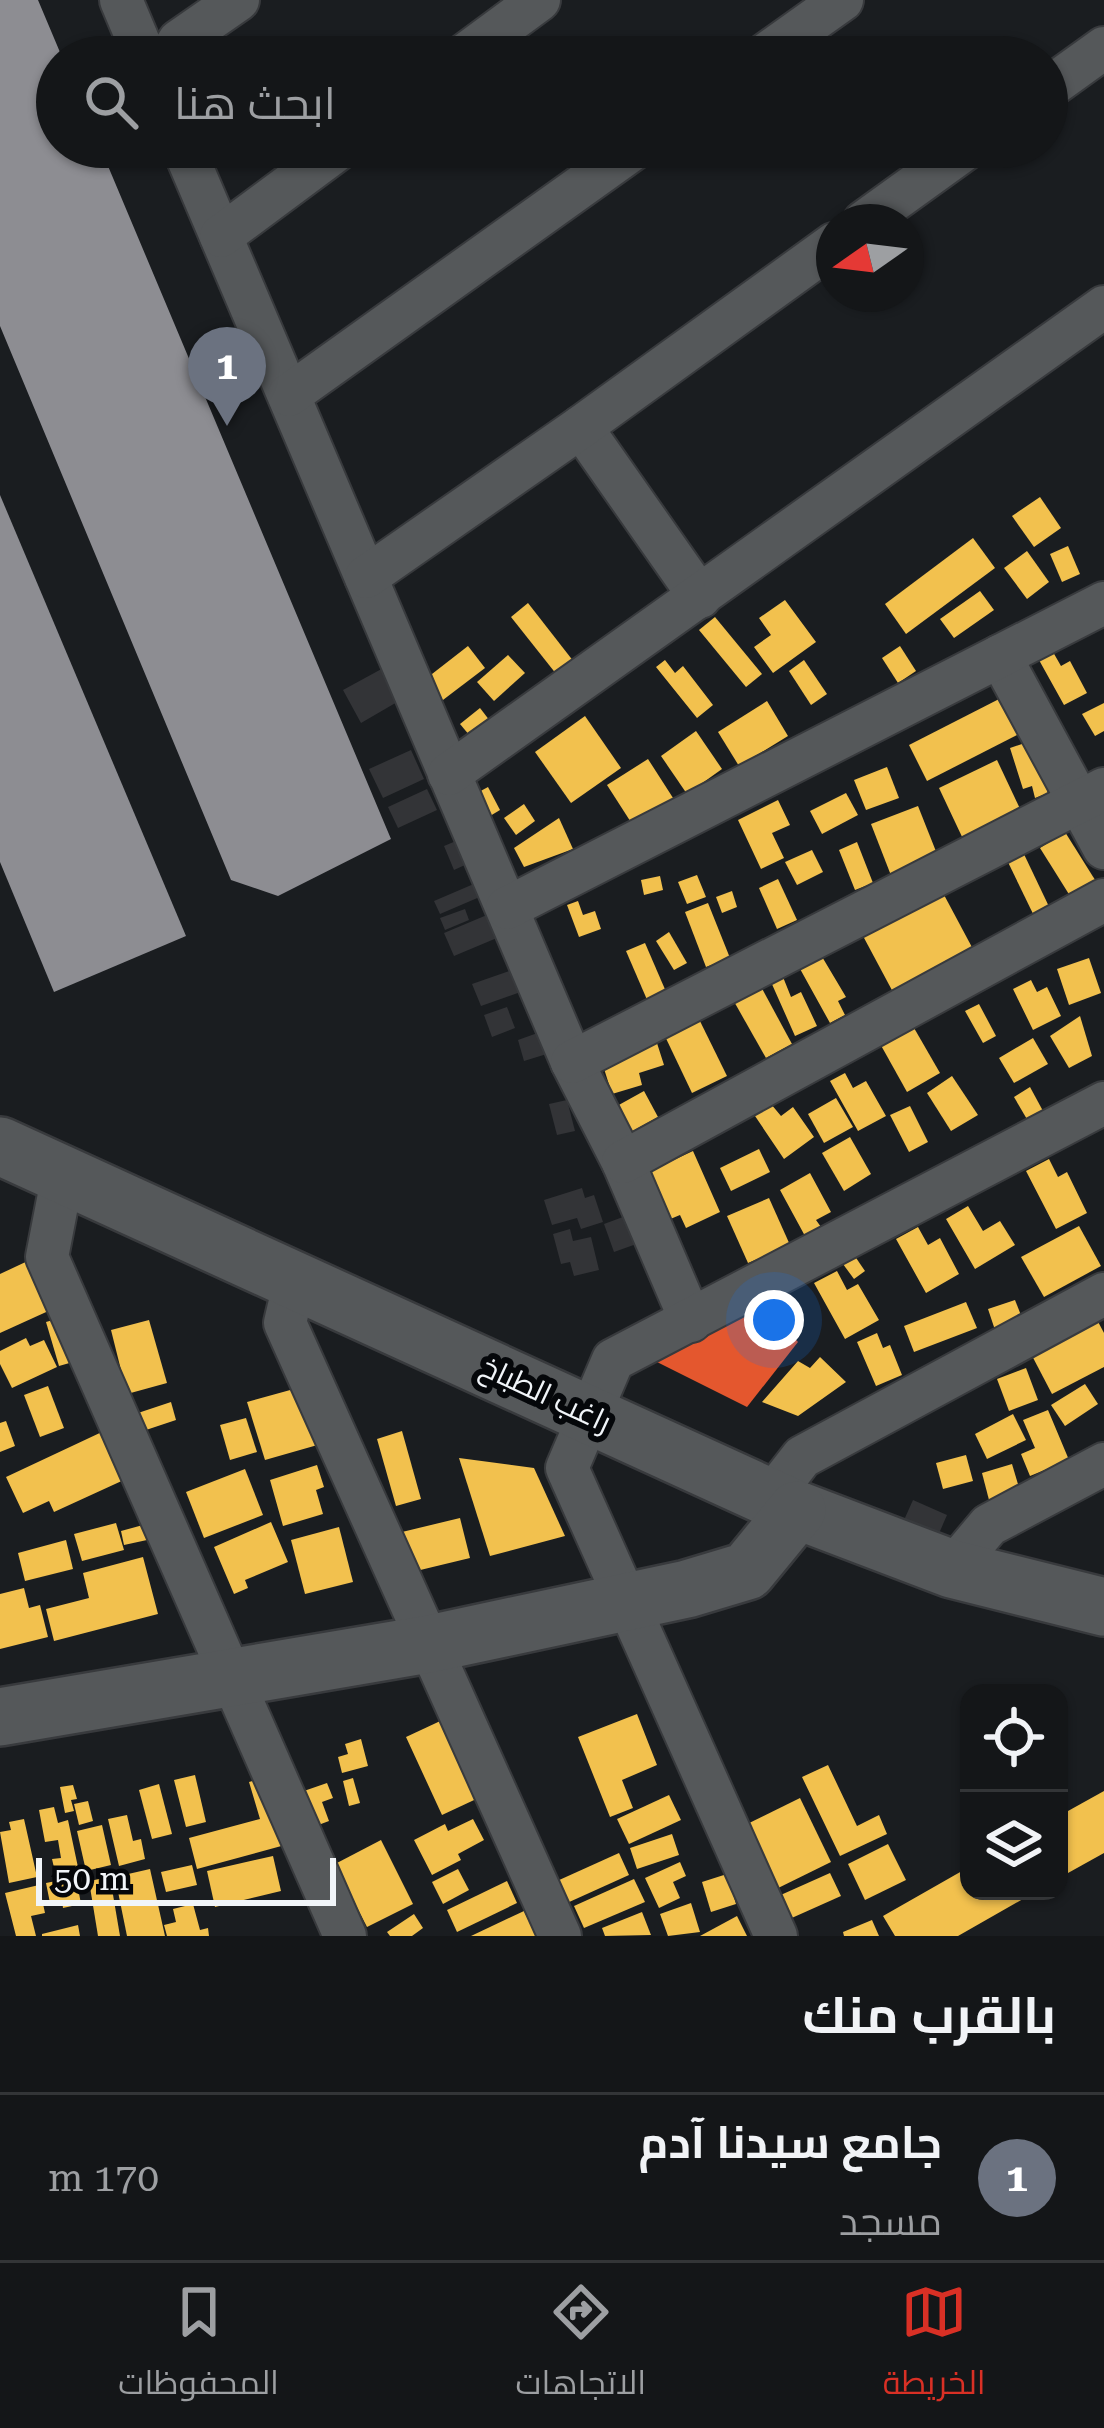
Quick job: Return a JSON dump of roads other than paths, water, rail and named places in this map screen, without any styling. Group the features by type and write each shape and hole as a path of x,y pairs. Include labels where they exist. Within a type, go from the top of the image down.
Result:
{"main road":[{"name":"راغب الطباخ","path":"0,1146 784,1503 952,1569 1104,1607"},
{"path":"0,1717 429,1643 627,1602 747,1571 784,1503"}],"street":[{"path":"121,0 136,36"},
{"path":"186,36 238,0"},
{"path":"490,36 539,0"},
{"path":"791,36 842,0"},
{"path":"1068,74 1104,48"},
{"path":"192,168 572,1062 623,1162 691,1321"},
{"path":"221,236 313,168"},
{"path":"289,395 607,168"},
{"path":"889,204 939,168"},
{"path":"366,577 816,257"},
{"path":"449,774 1104,307"},
{"path":"581,427 700,597"},
{"path":"507,908 1104,603"},
{"path":"1000,656 1091,796 1104,848"},
{"path":"572,1062 1091,796"},
{"path":"623,1162 1104,900"},
{"path":"776,1936 567,1468 614,1360 1104,1103"},
{"path":"63,1174 47,1257 345,1936"},
{"path":"295,1280 285,1323 560,1936"},
{"path":"784,1503 802,1457 1104,1294"},
{"path":"952,1569 989,1525 1104,1464"}],"place":[{"name":"جامع سيدنا آدم","path":"227,426"}]}
